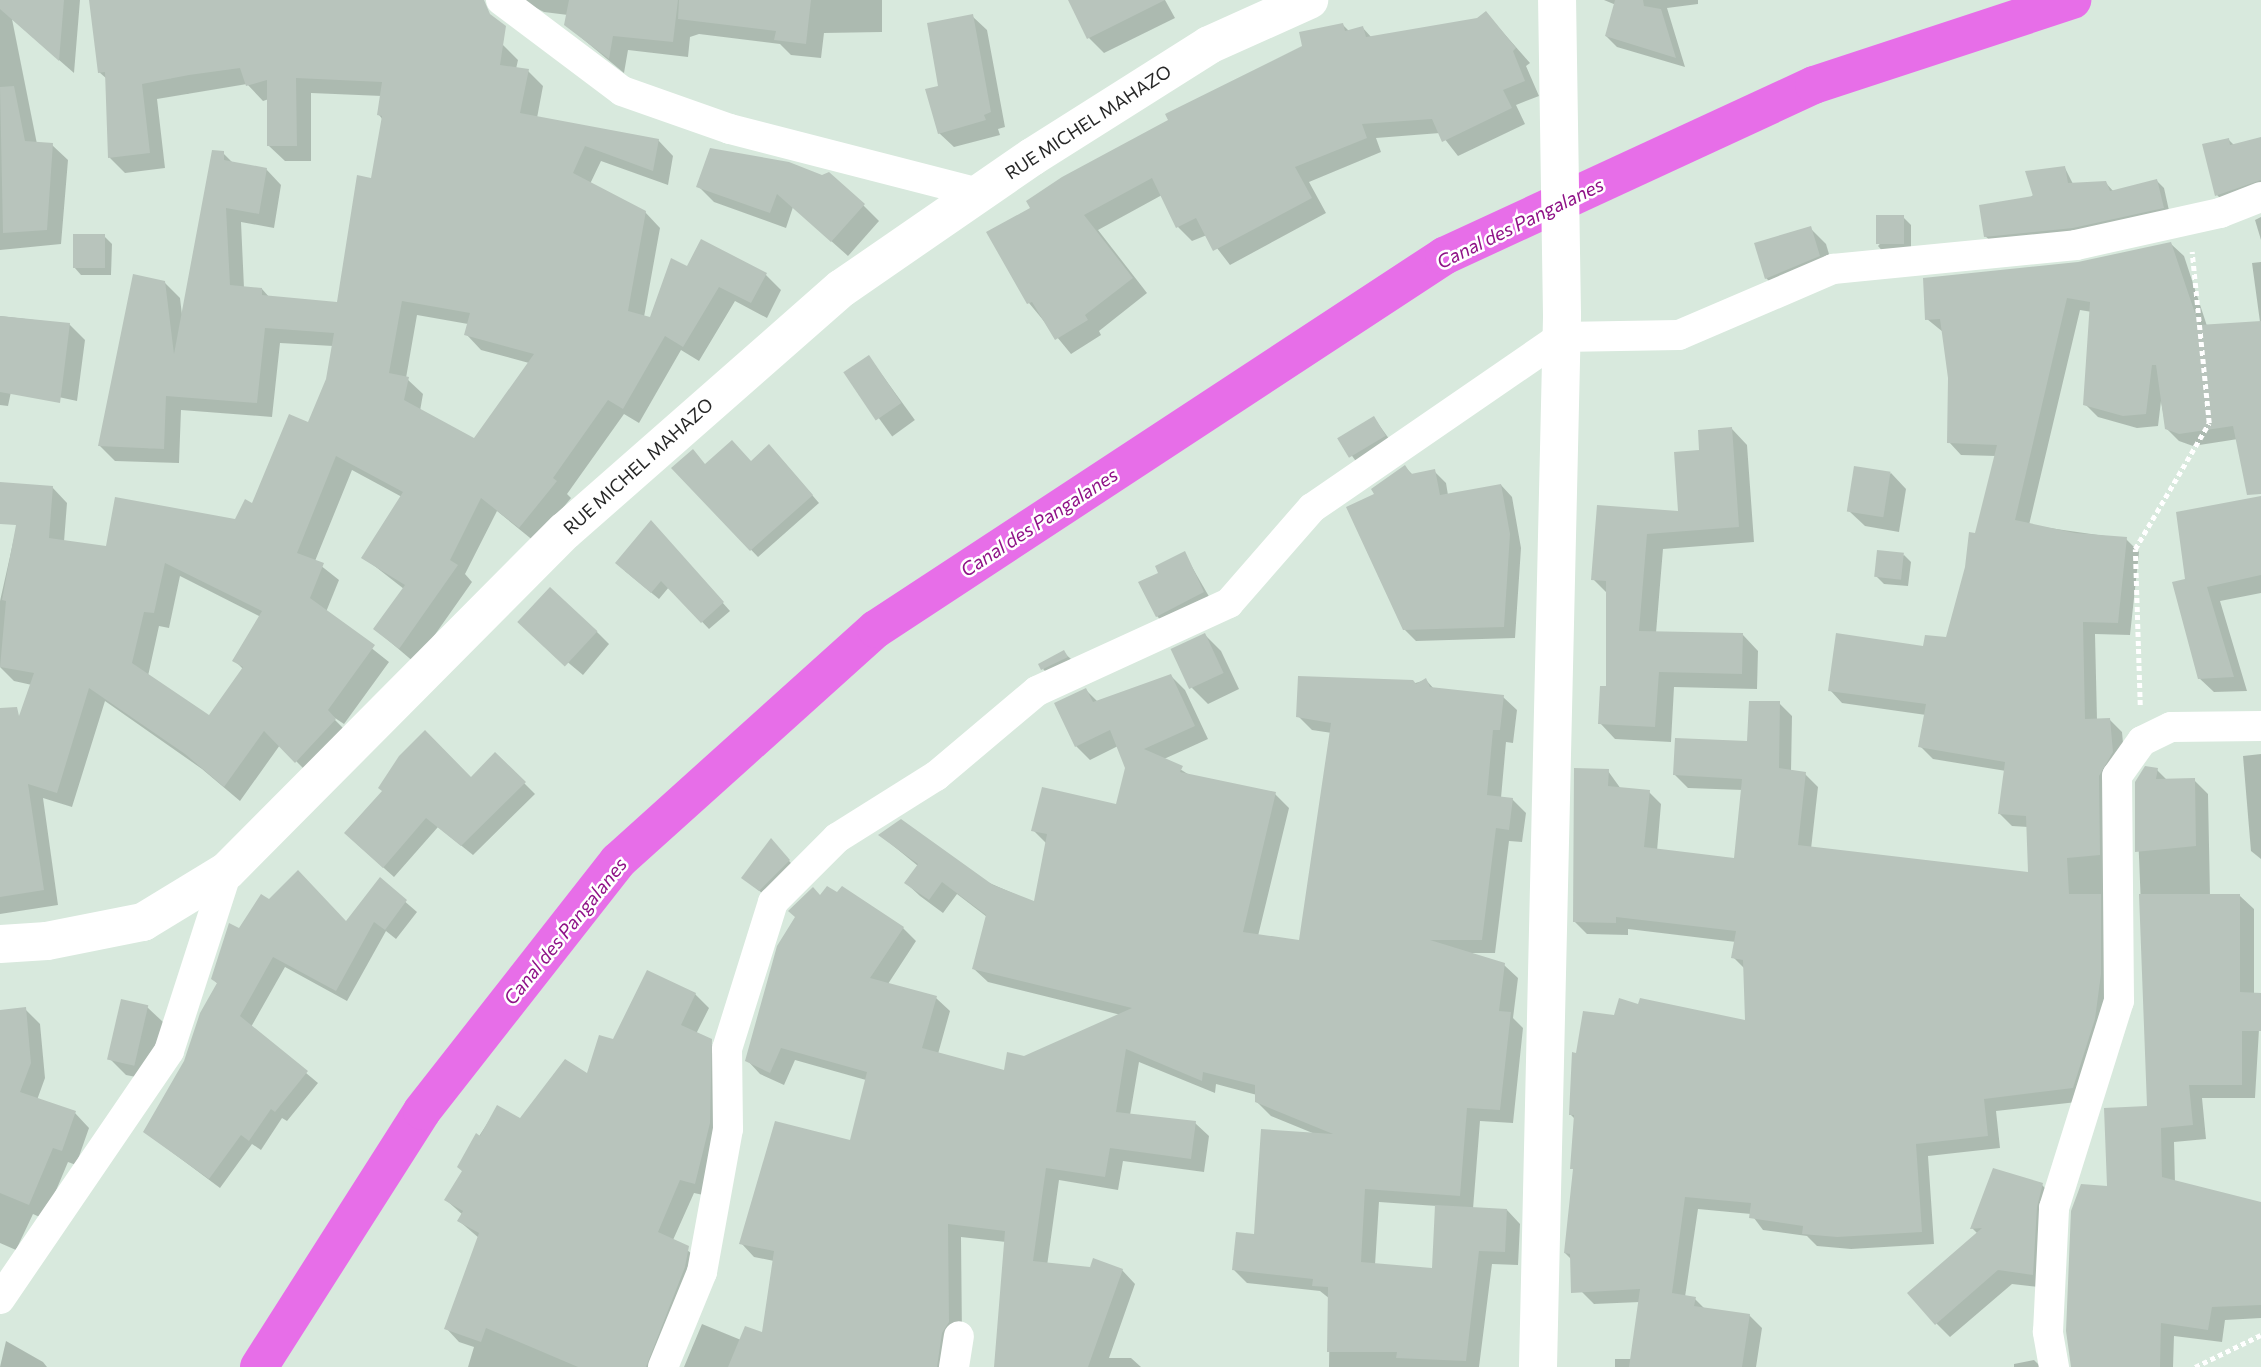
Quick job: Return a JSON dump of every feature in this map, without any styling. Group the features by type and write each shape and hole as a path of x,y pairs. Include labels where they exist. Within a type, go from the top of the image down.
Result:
{"street":[{"path":"501,0 622,91 730,129 979,193"},
{"name":"RUE MICHEL MAHAZO","path":"0,944 47,941 143,922 227,871 565,531 684,423 842,288 979,193 1209,45 1309,0"},
{"path":"1538,1367 1562,326 1556,80 1557,0"},
{"path":"663,1367 702,1272 727,1129 727,1049 773,902 837,838 936,776 1037,691 1229,603 1312,508 1562,326 1679,335 1833,269 1927,256 2076,245 2189,220 2261,197"},
{"path":"2054,1367 2048,1332 2054,1208 2119,1001 2117,776 2142,741 2171,727 2261,726"},
{"path":"0,1299 169,1051 227,871"},
{"path":"954,1367 959,1336"}],"path":[{"path":"2142,741 2135,550 2209,423 2189,220"},
{"path":"2195,1367 2261,1335"}],"building":[{"path":"0,0 64,0 59,61 0,9"},
{"path":"89,0 484,0 490,14 506,26 500,65 529,69 520,113 659,139 653,171 585,146 573,173 646,211 628,311 650,317 671,258 687,266 701,239 767,273 751,303 719,287 683,347 665,336 623,409 608,400 553,478 557,481 519,528 481,498 450,560 458,565 399,649 373,629 405,585 361,558 403,492 336,456 297,553 324,563 310,598 375,645 328,710 336,719 295,763 264,731 224,787 185,754 89,688 57,793 28,784 44,890 0,897 0,708 17,707 19,716 34,673 0,667 6,601 2,600 16,525 0,524 0,482 53,486 49,538 106,546 115,497 235,519 245,499 252,503 289,414 308,422 326,379 334,333 265,328 257,403 166,396 164,449 98,446 133,274 165,281 174,354 212,150 224,151 224,160 267,168 259,214 226,208 230,285 262,288 262,295 337,302 357,175 371,178 382,116 377,115 382,82 296,78 297,146 267,146 267,80 246,86 240,68 189,75 142,84 150,153 108,158 105,72 98,73","holes":["402,301 470,313 464,335 534,354 474,438 404,400 409,377 389,373","165,563 262,611 232,661 243,667 209,715 132,663 144,612 154,613"]},
{"path":"569,0 678,0 673,42 613,36 609,59 564,25"},
{"path":"679,0 811,0 806,44 774,40 776,31 678,19"},
{"path":"1068,0 1165,0 1087,39"},
{"path":"1615,0 1643,0 1644,6 1661,9 1676,58 1605,36"},
{"path":"1486,11 1516,48 1513,51 1525,81 1503,90 1512,108 1442,142 1432,119 1362,124 1367,138 1295,167 1312,198 1213,251 1196,218 1176,228 1152,178 1084,215 1133,278 1085,315 1088,320 1055,340 1032,302 1027,304 986,232 1030,208 1026,201 1062,177 1168,120 1165,114 1302,46 1299,32 1343,23 1345,31 1363,26 1366,37 1477,18"},
{"path":"973,14 991,112 984,115 986,120 938,134 925,89 938,86 927,23"},
{"path":"14,86 25,141 53,143 47,230 3,233 0,87"},
{"path":"2261,137 2261,180 2215,196 2202,144 2229,138 2230,145"},
{"path":"710,148 789,162 822,175 829,172 865,204 831,242 777,194 770,213 696,187"},
{"path":"2065,166 2068,183 2106,181 2110,191 2157,179 2164,208 2073,228 1984,237 1979,205 2033,196 2025,171"},
{"path":"1876,215 1904,215 1904,244 1876,244"},
{"path":"1811,226 1820,256 1765,279 1754,243"},
{"path":"73,234 105,234 105,268 73,268"},
{"path":"2171,242 2199,325 2261,321 2261,494 2247,495 2233,426 2179,434 2165,429 2156,365 2152,365 2146,414 2123,416 2083,405 2090,302 2067,298 2015,520 2075,533 2127,537 2118,623 2083,622 2085,719 2110,718 2113,752 2099,776 2100,855 2067,858 2069,894 2101,894 2101,974 2095,1019 2073,1088 1984,1099 1988,1136 1916,1144 1922,1232 1837,1237 1802,1234 1803,1226 1749,1218 1751,1203 1685,1197 1672,1293 1696,1297 1694,1306 1750,1314 1742,1367 1629,1367 1640,1289 1571,1293 1570,1254 1564,1253 1573,1169 1570,1169 1574,1115 1569,1115 1572,1052 1576,1053 1583,1011 1614,1015 1619,998 1638,1004 1640,998 1745,1020 1743,960 1731,958 1736,931 1616,917 1616,923 1573,922 1574,768 1609,769 1608,786 1650,790 1644,847 1734,858 1742,779 1673,775 1675,738 1747,741 1749,701 1780,701 1779,768 1806,772 1798,845 2028,872 2026,816 1998,814 2005,762 1918,747 1926,704 1828,691 1836,633 1923,646 1925,635 1946,637 1965,567 1969,532 1975,533 1997,445 1947,443 1948,378 1940,319 1925,320 1923,278 2078,262"},
{"path":"0,316 70,323 60,403 0,392"},
{"path":"869,355 901,403 876,420 843,372"},
{"path":"1374,416 1386,436 1349,458 1337,438"},
{"path":"1732,427 1739,527 1647,534 1639,631 1743,633 1742,674 1659,672 1655,727 1598,724 1600,686 1606,686 1606,581 1591,580 1597,505 1678,511 1674,452 1699,450 1698,430"},
{"path":"732,440 751,461 769,444 813,495 750,551 671,468 693,449 705,464"},
{"path":"1405,465 1411,474 1435,469 1440,495 1501,484 1510,534 1504,627 1403,630 1346,507 1374,494 1371,489"},
{"path":"1854,466 1891,472 1883,517 1847,511"},
{"path":"2261,496 2261,575 2207,587 2234,677 2198,679 2172,582 2185,579 2176,512"},
{"path":"651,520 724,602 701,623 661,581 651,593 615,563"},
{"path":"1877,550 1904,553 1901,580 1874,577"},
{"path":"1185,551 1204,592 1156,617 1138,582 1158,573 1155,566"},
{"path":"550,587 598,631 565,666 517,622"},
{"path":"1205,633 1224,673 1189,689 1171,649"},
{"path":"1064,650 1068,657 1041,670 1038,664"},
{"path":"1171,674 1195,726 1144,749 1183,766 1180,772 1276,792 1243,932 1299,940 1331,723 1296,717 1298,676 1413,680 1416,684 1426,678 1430,687 1504,695 1500,730 1493,730 1487,795 1513,798 1509,830 1496,828 1482,940 1430,940 1505,963 1499,1011 1511,1012 1500,1110 1467,1108 1460,1196 1365,1189 1361,1262 1432,1268 1435,1205 1507,1209 1505,1252 1479,1251 1466,1361 1396,1358 1397,1352 1327,1352 1328,1287 1312,1286 1313,1279 1232,1270 1236,1232 1254,1234 1261,1129 1333,1134 1255,1102 1255,1085 1203,1072 1202,1081 1126,1049 1116,1112 1196,1121 1191,1159 1110,1148 1105,1177 1046,1168 1033,1261 1090,1267 1093,1258 1123,1269 1088,1367 994,1367 1005,1231 948,1224 949,1322 942,1333 937,1367 728,1367 745,1326 762,1332 774,1251 739,1244 775,1121 850,1140 867,1072 781,1048 770,1073 745,1061 777,946 795,917 788,911 813,887 820,895 827,886 837,892 842,886 904,927 870,978 937,996 922,1048 1004,1070 1007,1052 1024,1056 1132,1008 972,969 986,915 942,882 929,900 904,883 918,864 878,835 901,819 993,885 1034,901 1047,834 1031,831 1042,787 1116,804 1125,768 1110,730 1075,747 1054,703 1086,688 1093,702"},
{"path":"425,730 471,777 495,752 526,782 461,846 426,818 383,868 344,833 382,791 378,788 399,756"},
{"path":"2145,766 2158,768 2156,779 2195,778 2196,846 2135,852 2135,782"},
{"path":"771,838 790,860 759,891 741,878"},
{"path":"298,870 346,921 380,877 407,900 385,930 374,922 336,991 273,957 240,1016 308,1071 275,1112 271,1109 249,1141 241,1135 209,1179 143,1132 184,1061 200,1013 217,983 211,979 229,923 239,928 261,894 269,899"},
{"path":"2139,894 2240,894 2240,992 2261,993 2261,1031 2242,1031 2242,1085 2189,1085 2193,1125 2161,1128 2162,1177 2261,1202 2261,1305 2212,1307 2208,1330 2161,1323 2160,1367 2071,1367 2066,1331 2071,1211 2081,1184 2107,1186 2104,1108 2147,1106"},
{"path":"647,970 696,993 681,1025 712,1039 710,1123 695,1184 680,1180 658,1232 689,1246 685,1267 646,1367 578,1367 486,1328 481,1342 444,1329 479,1233 457,1221 463,1211 444,1200 462,1171 457,1167 476,1133 480,1136 497,1105 520,1118 565,1059 587,1073 599,1035 613,1039"},
{"path":"121,999 148,1005 134,1066 107,1059"},
{"path":"26,1007 31,1063 20,1092 76,1111 62,1151 53,1148 29,1205 0,1193 0,1010"},
{"path":"1993,1168 2043,1183 2037,1207 2033,1275 1998,1270 1935,1325 1907,1293 1982,1228 1970,1229"}],"waterway":[{"name":"Canal des Pangalanes","path":"259,1367 422,1111 618,861 876,629 1444,256 1814,85 2072,0"}]}
